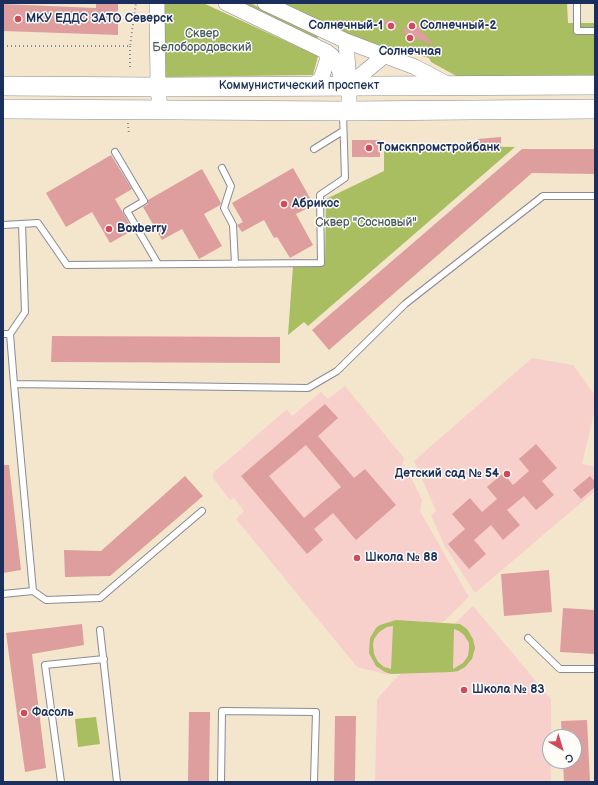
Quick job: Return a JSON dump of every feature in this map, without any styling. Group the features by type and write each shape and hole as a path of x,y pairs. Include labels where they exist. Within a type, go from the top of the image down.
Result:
{"main road":[{"name":"Коммунистический проспект","path":"3,86 158,87 595,85"},
{"name":"Коммунистический проспект","path":"3,109 346,111 595,109"}],"street":[{"path":"157,3 158,87 160,110"},
{"path":"226,3 327,52 332,56 339,69 341,77 349,85"},
{"path":"265,3 346,40 415,67 452,86"},
{"path":"346,40 349,85 346,111"},
{"path":"312,86 321,79 327,61 327,52"},
{"path":"349,85 384,56"}],"lane":[{"path":"577,3 577,31 595,32"},
{"path":"3,225 38,223 67,265 322,263 320,195 345,178 343,131 346,111"},
{"path":"314,149 343,131"},
{"path":"116,152 144,201 127,211 158,264"},
{"path":"222,168 232,186 224,208 233,225 235,264"},
{"path":"14,384 308,388 337,371 405,304 543,196 595,196"},
{"path":"22,224 25,312 6,334 14,384 33,591"},
{"path":"3,594 33,591 46,600 100,598 202,511"},
{"path":"100,630 117,782"},
{"path":"528,638 560,670 595,669"},
{"path":"61,782 45,666 104,659"},
{"path":"221,782 222,711 316,712 314,782"}],"path":[{"path":"130,67 130,46 136,3"},
{"path":"3,46 130,46"},
{"path":"128,118 129,135"}],"shaded area":[{"name":"Детский сад № 54","path":"532,358 573,365 595,395 595,409 582,464 595,467 595,491 475,593 444,545 431,515 436,511 414,461"},
{"name":"Школа № 88","path":"345,386 404,458 402,466 410,475 422,500 420,511 469,597 389,675 357,667 236,519 244,511 234,498 230,500 213,478 213,473 287,409 292,416 321,392 328,399"},
{"name":"Школа № 83","path":"473,606 551,699 551,729 542,729 542,769 551,769 551,782 375,782 377,699 393,681"}],"green space":[{"name":"Сквер Белобородовский","path":"165,3 203,3 318,56 313,75 165,77"},
{"path":"240,3 250,3 318,36 317,40"},
{"name":"Сквер Белобородовский","path":"276,3 567,3 568,23 595,23 595,77 460,78 431,62 429,58 395,48 392,50 378,50"},
{"name":"Сквер \"Сосновый\"","path":"384,145 515,147 308,326 304,322 288,335 293,266 325,265 326,199 384,171"},
{"path":"396,620 460,624 467,629 473,639 475,648 472,659 465,667 458,671 452,672 391,674 385,672 376,666 369,653 370,638 376,628 380,625","holes":["393,626 391,669 384,667 378,662 374,654 373,644 374,639 379,632 387,627","454,629 464,635 469,643 469,648 468,656 463,663 453,669"]},
{"path":"96,717 100,744 78,747 75,719"}],"building":[{"path":"96,3 118,3 118,35 3,31 3,4 96,8"},
{"name":"Солнечный-2","path":"411,19 434,45 402,33"},
{"name":"Солнечный-1","path":"395,20 396,31 377,21"},
{"path":"501,137 501,147 478,149 478,139"},
{"path":"352,140 380,140 380,157 352,157"},
{"path":"522,149 595,149 595,174 532,173 329,350 312,330"},
{"path":"111,155 132,189 115,199 133,230 110,243 92,212 66,227 46,193"},
{"path":"293,168 314,205 296,214 313,245 290,258 277,237 274,238 264,220 242,232 237,225 243,222 232,203"},
{"path":"202,169 221,203 204,214 222,246 199,259 182,229 162,240 143,207 148,204 148,200"},
{"path":"52,336 280,337 280,363 51,362"},
{"path":"325,404 338,418 318,436 354,478 365,469 396,505 356,540 333,513 314,529 323,540 307,554 241,476","holes":["306,445 341,487 304,518 269,476"]},
{"path":"536,444 557,468 542,481 554,495 536,510 524,496 507,510 520,525 503,540 491,525 474,540 486,554 469,569 448,544 465,529 452,514 470,498 482,512 497,499 487,487 503,473 513,485 529,471 519,459"},
{"path":"3,465 9,465 21,570 3,573"},
{"path":"185,476 203,496 110,576 65,577 64,550 101,551"},
{"path":"590,476 595,482 595,487 581,499 573,490"},
{"path":"549,570 552,612 504,616 501,574"},
{"path":"563,608 595,610 595,654 560,652"},
{"path":"82,624 84,645 32,654 46,768 25,772 6,633"},
{"path":"189,712 210,712 209,782 188,782"},
{"path":"335,716 356,716 355,782 334,782"},
{"path":"587,720 590,782 564,782 563,769 582,769 582,729 562,729 561,721"}],"place":[{"name":"МКУ ЕДДС ЗАТО Северск","path":"18,19"},
{"name":"Солнечный-1","path":"391,26"},
{"name":"Солнечный-2","path":"412,26"},
{"name":"Солнечная","path":"410,38"},
{"name":"Томскпромстройбанк","path":"369,148"},
{"name":"Абрикос","path":"284,204"},
{"name":"Boxberry","path":"109,229"},
{"name":"Детский сад № 54","path":"507,474"},
{"name":"Школа № 88","path":"357,558"},
{"name":"Школа № 83","path":"464,690"},
{"name":"Фасоль","path":"24,713"}]}
